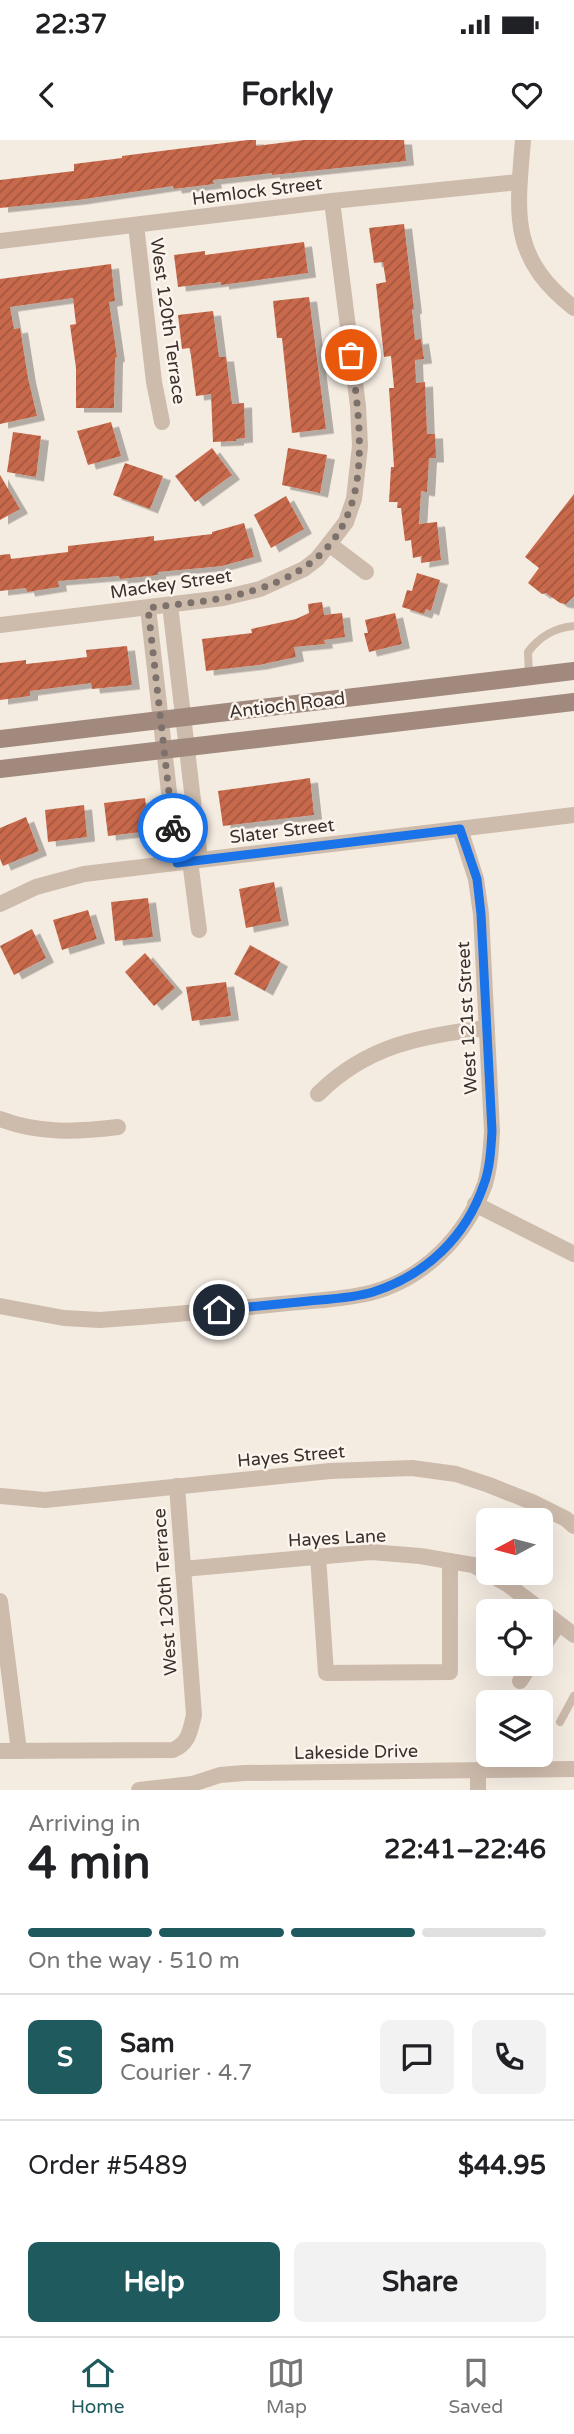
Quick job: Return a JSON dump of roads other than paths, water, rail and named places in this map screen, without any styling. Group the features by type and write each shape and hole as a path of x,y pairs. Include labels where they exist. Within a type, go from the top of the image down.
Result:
{"main road":[{"name":"Antioch Road","path":"0,739 574,671"},
{"name":"Antioch Road","path":"0,769 574,702"}],"street":[{"path":"523,140 518,218 524,243 535,269 574,308"},
{"name":"Hemlock Street","path":"0,241 332,201 519,182"},
{"path":"332,201 358,406 360,446 354,499 346,522 330,544 366,572"},
{"name":"West 120th Terrace","path":"135,225 154,382 162,422"},
{"name":"Mackey Street","path":"0,625 223,598 260,589 304,569 330,544"},
{"path":"170,605 186,747 189,861"},
{"path":"148,608 164,750 189,861 199,930"},
{"name":"Slater Street","path":"0,904 36,887 73,877 574,815"},
{"name":"West 121st Street","path":"0,1306 64,1318 100,1320 371,1293 408,1278 432,1261 452,1241 466,1223 485,1184 492,1131 477,879 460,829"},
{"path":"318,1094 350,1066 384,1049 442,1034 487,1028"},
{"path":"0,1119 53,1131 118,1127"},
{"path":"475,1204 574,1254"},
{"name":"Hayes Street","path":"0,1496 46,1500 330,1471 412,1468 467,1477 571,1519"},
{"name":"West 120th Terrace","path":"10,1751 173,1750 183,1745 190,1735 194,1715 177,1486"},
{"name":"Hayes Lane","path":"183,1569 371,1552 450,1561 473,1565 507,1584 574,1635"},
{"path":"318,1556 326,1673 450,1672 450,1561"},
{"path":"0,1601 10,1751"},
{"path":"553,1632 558,1624"},
{"path":"520,1681 523,1676"},
{"name":"Lakeside Drive","path":"139,1790 192,1784 219,1775 244,1773 574,1769"},
{"path":"478,1770 478,1790"}],"lane":[{"path":"529,676 528,652 536,642 557,628 574,626"},
{"path":"560,1721 574,1696"}]}
